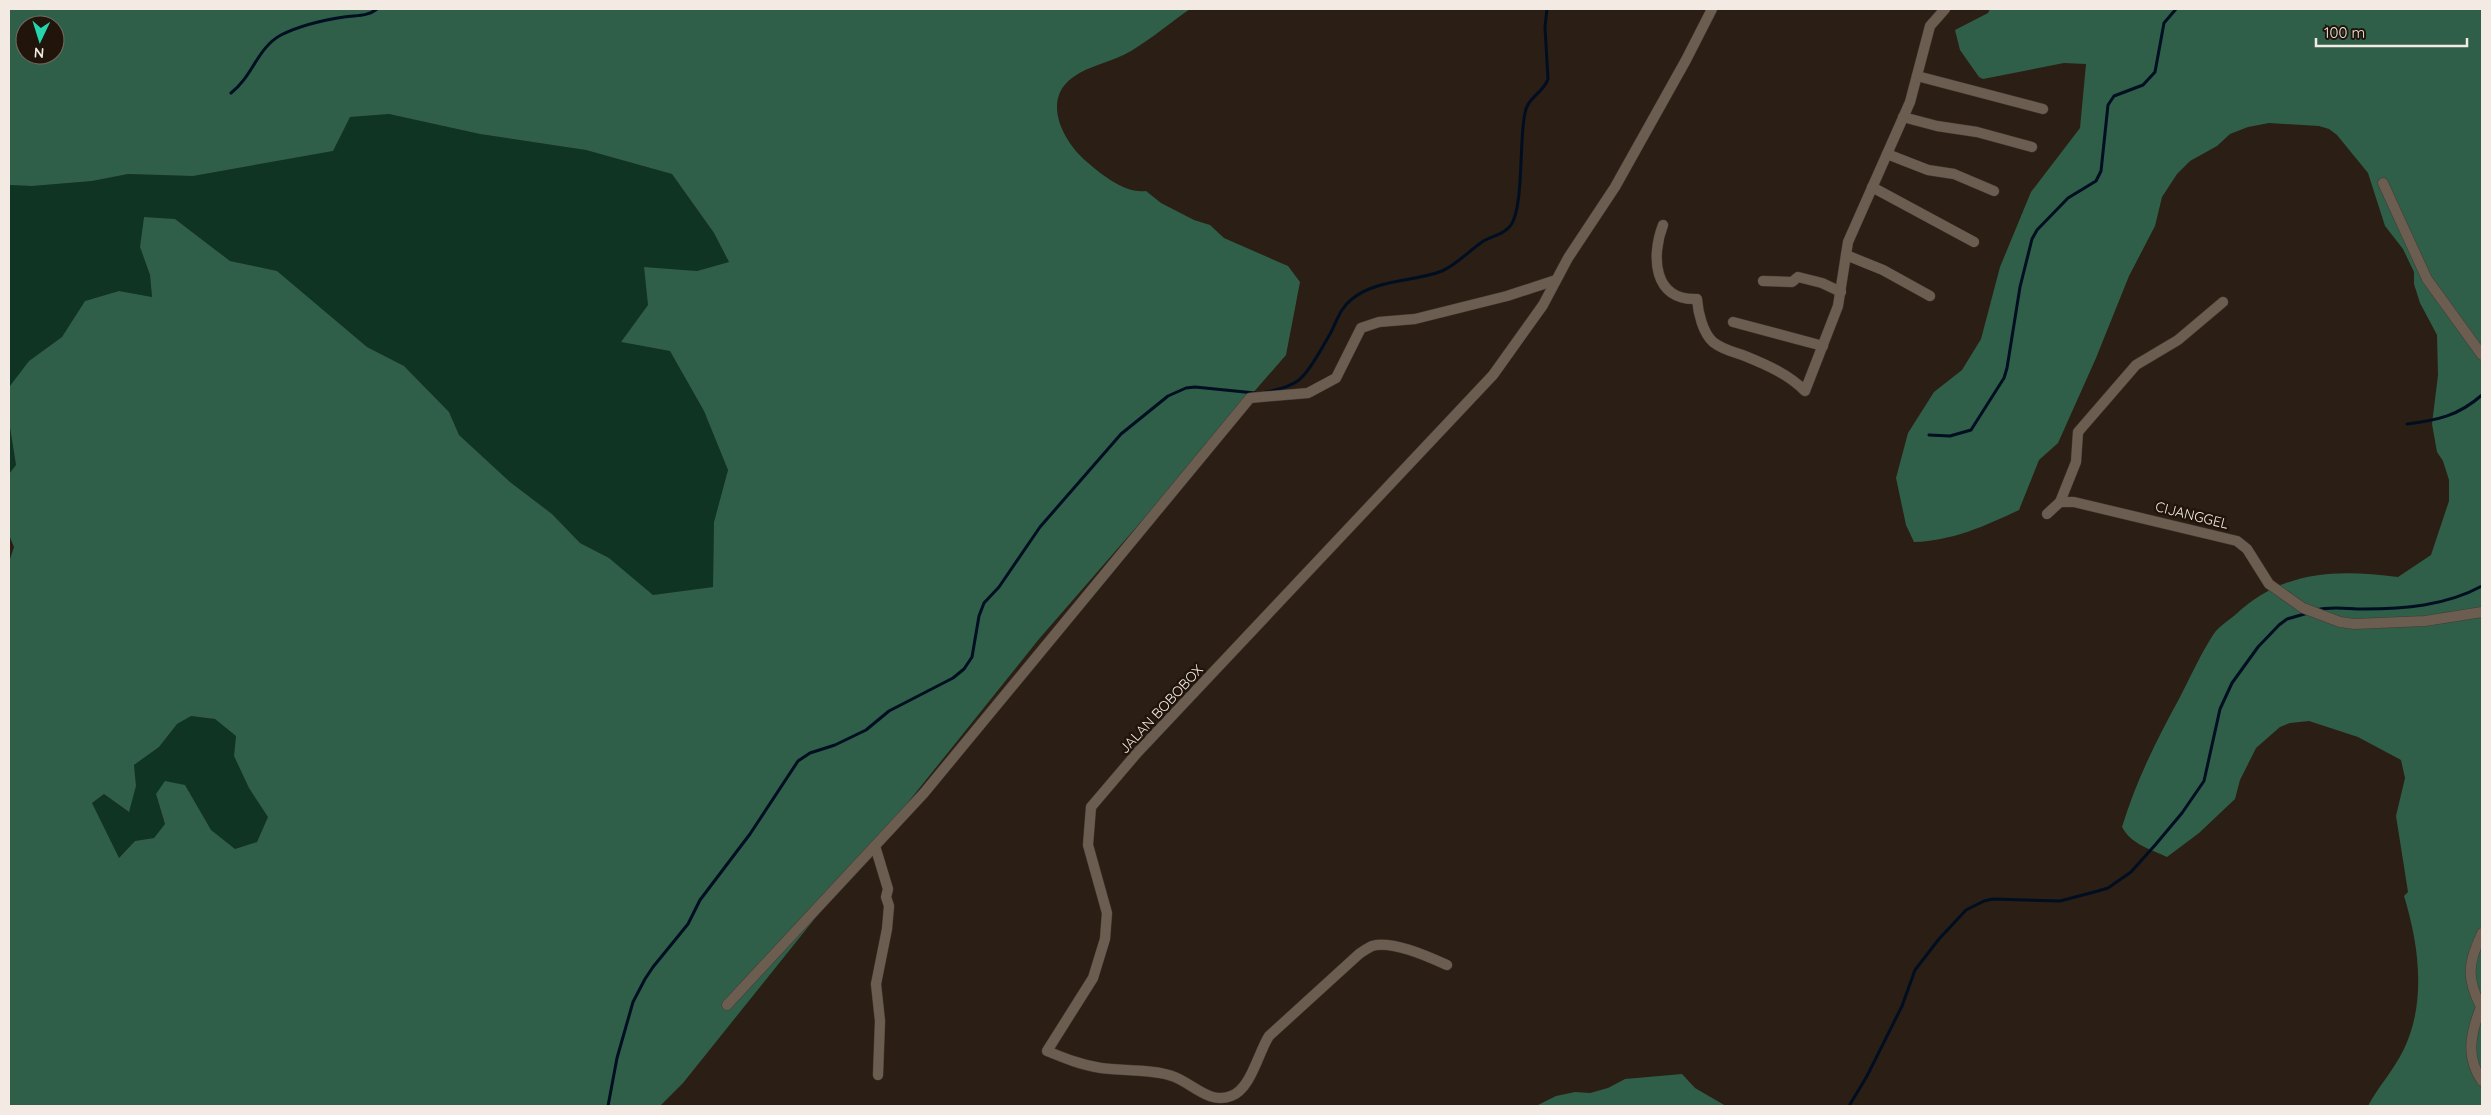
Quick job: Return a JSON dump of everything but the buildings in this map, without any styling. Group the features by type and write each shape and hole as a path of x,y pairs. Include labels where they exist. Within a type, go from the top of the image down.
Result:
{"street":[{"name":"JALAN BOBOBOX","path":"1447,965 1426,955 1394,947 1373,946 1359,954 1269,1036 1260,1050 1246,1085 1232,1096 1221,1098 1199,1092 1186,1082 1171,1075 1100,1068 1075,1063 1046,1051 1093,978 1105,940 1107,913 1088,845 1091,806 1137,753 1493,375 1543,305 1556,280 1615,187 1686,60 1712,9"},
{"path":"1663,225 1656,242 1655,255 1660,277 1673,295 1685,300 1696,300 1700,317 1712,341 1725,350 1745,356 1783,373 1794,379 1805,391 1823,346 1841,292 1848,242 1903,117 1916,79 1930,26 1945,9"},
{"path":"1916,79 2043,109"},
{"path":"1903,117 1937,126 1977,132 2032,147"},
{"path":"1887,154 1928,170 1954,174 1994,191"},
{"path":"2383,183 2427,279 2482,355"},
{"path":"1872,188 1974,242"},
{"path":"1846,255 1883,270 1930,296"},
{"path":"1763,281 1792,282 1798,277 1822,283 1841,292"},
{"path":"727,1005 924,793 1250,398 1308,393 1336,378 1361,328 1379,322 1415,319 1507,296 1556,280"},
{"path":"2047,514 2060,502 2076,462 2078,432 2136,365 2178,340 2223,302"},
{"path":"1733,322 1823,346"},
{"name":"CIJANGGEL","path":"2060,502 2074,502 2131,514 2237,540 2246,549 2269,584 2303,608 2340,622 2354,624 2425,621 2482,612"},
{"path":"875,846 888,889 886,897 889,906 876,984 880,1021 878,1075"},
{"path":"2482,933 2469,970 2472,988 2481,1007 2473,1027 2469,1049 2477,1074 2482,1081"}],"green space":[{"path":"9,9 1190,9 1131,51 1072,78 1063,87 1058,98 1059,122 1078,154 1107,178 1130,190 1146,191 1161,203 1194,220 1210,225 1224,238 1288,266 1300,282 1286,355 1039,639 683,1083 660,1106 9,1106 9,562 14,547 9,535 9,474 16,465 9,421 10,386 29,361 62,337 85,301 119,291 152,297 150,275 140,247 144,217 175,219 230,261 277,271 367,347 404,366 449,412 459,435 510,482 552,514 580,543 609,558 653,595 713,587 714,522 728,470 704,411 670,351 621,342 648,305 644,267 697,271 729,262 714,233 672,174 586,150 480,134 389,114 350,117 333,151 193,176 128,174 92,181 32,186 9,185","holes":["191,716 215,719 236,736 234,756 249,788 268,817 257,842 235,849 211,830 185,785 165,781 156,794 165,824 154,838 135,841 119,858 92,803 104,794 129,812 136,786 134,765 159,747 177,724"]},
{"path":"1990,9 2482,9 2482,1106 2368,1106 2403,1051 2411,1033 2418,994 2417,954 2404,896 2408,892 2396,816 2405,778 2401,760 2358,737 2309,721 2290,723 2280,727 2256,748 2240,780 2235,799 2199,833 2167,857 2130,838 2122,827 2140,777 2155,746 2204,650 2218,629 2254,600 2272,589 2292,581 2312,576 2353,573 2398,577 2431,555 2449,501 2449,480 2443,461 2437,452 2432,424 2438,375 2437,335 2420,303 2414,284 2414,272 2403,249 2385,226 2368,173 2337,135 2329,129 2319,126 2269,123 2248,127 2230,134 2217,146 2190,161 2177,174 2162,197 2155,226 2129,276 2096,358 2058,443 2039,460 2019,510 1968,532 1928,541 1914,542 1906,525 1896,478 1908,433 1934,392 1962,370 1981,339 2000,267 2031,192 2080,128 2086,64 2064,63 1983,79 1979,77 1960,50 1955,30 1988,13"},
{"path":"389,114 480,134 586,150 672,174 714,233 729,262 697,271 644,267 648,305 621,342 670,351 704,411 728,470 714,522 713,587 653,595 609,558 580,543 552,514 510,482 459,435 449,412 404,366 367,347 277,271 230,261 175,219 144,217 140,247 150,275 152,297 119,291 85,301 62,337 29,361 9,421 9,185 32,186 92,181 128,174 193,176 333,151 349,117"},
{"path":"9,421 16,466 9,474"},
{"path":"190,716 215,719 236,736 234,756 249,788 268,817 257,842 235,849 211,831 185,785 156,795 165,824 154,838 135,841 118,858 92,803 104,794 128,812 136,786 134,765 159,747 177,724"},
{"path":"1682,1074 1695,1088 1726,1106 1536,1106 1556,1096 1575,1092 1590,1093 1608,1088 1625,1079"}],"waterway":[{"path":"231,93 245,79 266,47 281,35 336,18 365,15 377,9"},
{"path":"1266,392 1280,389 1298,381 1305,374 1342,311 1352,299 1384,284 1442,271 1457,262 1482,242 1501,233 1511,225 1515,216 1520,188 1523,124 1526,108 1548,79 1545,27 1547,9"},
{"path":"1929,435 1950,436 1971,430 2004,378 2020,287 2032,239 2037,230 2068,198 2096,181 2101,171 2108,105 2114,96 2143,85 2155,72 2164,23 2176,9"},
{"path":"608,1106 617,1058 633,1002 645,979 688,924 700,900 750,834 798,761 810,753 835,745 866,730 889,711 953,678 964,669 972,657 979,616 984,603 999,587 1040,527 1121,434 1168,396 1186,388 1195,387 1255,393"},
{"path":"2407,424 2447,416 2465,408 2482,395"},
{"path":"2317,610 2333,608 2394,608 2424,605 2454,598 2482,586"},
{"path":"1849,1106 1867,1076 1902,1006 1915,970 1939,939 1966,910 1984,901 1993,899 2060,901 2108,888 2131,872 2182,813 2204,781 2220,709 2232,683 2258,647 2279,625 2287,619 2308,613"}]}
